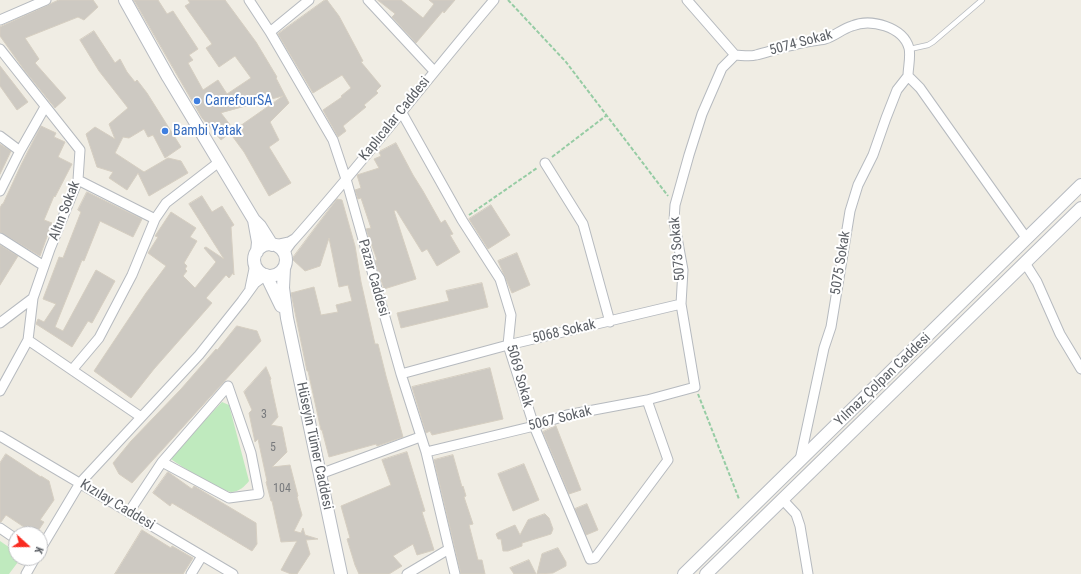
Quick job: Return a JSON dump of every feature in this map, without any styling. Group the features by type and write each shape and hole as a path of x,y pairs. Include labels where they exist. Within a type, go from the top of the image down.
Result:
{"main road":[{"path":"125,0 168,77 254,220 273,245 283,251 285,255"},
{"name":"Yılmaz Çolpan Caddesi","path":"684,574 1081,185"},
{"name":"Yılmaz Çolpan Caddesi","path":"706,574 1081,208"},
{"path":"254,220 257,238 256,258"},
{"path":"256,258 265,246 273,245"},
{"name":"Hüseyin Tümer Caddesi","path":"285,255 286,260 283,288 286,318 341,574"},
{"name":"Hüseyin Tümer Caddesi","path":"256,258 259,271 266,275 275,291 286,318"},
{"path":"266,275 274,276 279,274 284,268"}],"street":[{"path":"0,20 46,0"},
{"name":"Pazar Caddesi","path":"249,0 270,32 334,140 401,374 426,452 455,574"},
{"path":"270,32 310,0"},
{"path":"368,0 434,71"},
{"name":"Kaplıcalar Caddesi","path":"285,255 286,250 295,238 402,113 434,71 494,0"},
{"path":"675,205 702,114 722,68 735,55 687,0"},
{"name":"5074 Sokak","path":"735,55 755,56 788,46 825,39 852,26 864,23 886,26 905,40 910,49"},
{"name":"Altın Sokak","path":"0,48 80,150 78,180 33,298 28,340 0,390"},
{"path":"910,49 908,76 923,93 1027,239"},
{"name":"5075 Sokak","path":"800,460 824,348 831,327 850,211 858,185 873,155 897,90 908,76"},
{"path":"0,190 45,106"},
{"name":"5069 Sokak","path":"402,113 462,220 500,279 511,315 508,345 534,426 590,559 596,558 668,460 647,400"},
{"path":"0,136 20,151"},
{"path":"72,370 99,338 132,275 155,218 166,203 219,162"},
{"path":"545,163 583,224 610,322"},
{"path":"78,180 155,218"},
{"name":"5073 Sokak","path":"675,205 674,221 682,270 681,304 695,387"},
{"path":"0,238 44,266"},
{"path":"273,245 289,242 295,238"},
{"path":"249,292 256,258"},
{"path":"1024,263 1037,282 1060,334 1081,369"},
{"path":"48,537 80,483 199,355 255,283 266,275"},
{"path":"0,323 33,298"},
{"name":"5068 Sokak","path":"401,374 508,345 681,304"},
{"path":"28,340 141,418"},
{"path":"129,512 162,462 228,386 251,453 259,494 229,498 162,462"},
{"name":"5067 Sokak","path":"426,452 534,426 567,415 647,400 695,387"},
{"name":"Kızılay Caddesi","path":"0,436 233,574"},
{"path":"320,474 420,437"},
{"path":"782,499 796,514 800,526 808,574"},
{"path":"407,574 450,550"},
{"path":"191,574 202,556"}],"lane":[{"path":"910,49 928,45 933,42 982,0"}],"path":[{"name":"5073 Sokak","path":"508,0 566,62 675,205"},
{"path":"462,220 545,163 607,115"},
{"path":"695,387 739,499"}],"green space":[{"path":"222,402 229,405 249,481 242,488 234,492 226,491 210,483 171,459 189,437"},
{"path":"0,541 8,546 8,566 15,566 9,574 0,574"}],"building":[{"path":"59,0 93,0 98,7 84,20 78,17 25,38 39,59 35,63 66,98 55,108 25,71 0,36 0,27"},
{"path":"134,0 158,0 167,14 173,11 198,49 189,55 193,60 188,63 203,90 218,80 227,94 251,78 235,56 219,67 206,48 212,44 185,6 190,3 188,0 225,0 256,42 277,77 276,78 289,103 270,122 279,140 269,147 291,183 269,196 244,152 230,133 221,140 202,118","holes":["283,96 230,133 234,130 221,113"]},
{"path":"327,0 339,16 363,61 361,62 381,86 376,91 378,93 364,105 366,107 343,126 346,131 338,137 323,110 342,97 341,96 351,88 342,75 313,93 278,34"},
{"path":"378,0 401,0 423,18 434,4 429,0 455,0 444,13 443,11 416,43 392,17 395,14"},
{"path":"94,31 115,63 120,59 127,72 135,82 137,80 147,93 181,147 165,158 153,135 148,137 144,129 129,138 123,137 115,153 144,172 168,158 181,161 188,173 149,196 138,173 127,190 109,178 113,172 97,167 86,134 95,127 115,139 109,124 128,108 99,71 80,40"},
{"path":"0,66 28,102 17,110 0,86"},
{"path":"41,126 56,133 54,137 65,142 58,157 72,164 55,197 54,196 44,220 52,223 40,256 0,232 0,208"},
{"path":"396,143 441,223 445,220 453,234 450,235 460,252 437,266 427,249 422,252 396,210 394,211 416,279 384,289 375,261 377,260 366,229 371,228 361,198 358,199 355,190 361,188 357,175 379,168 374,159 381,156 379,152"},
{"path":"0,144 11,151 0,174"},
{"path":"87,192 142,219 133,237 100,221 84,261 82,260 55,327 63,331 96,270 115,281 92,323 88,321 72,347 36,324 38,319 44,322 56,304 43,299 59,257 63,258 81,212 78,210"},
{"path":"202,196 212,212 222,206 234,225 231,227 234,275 233,273 229,278 226,275 206,298 212,303 154,369 131,398 94,371 146,293 166,266 148,253 158,237 155,236 171,212 196,228 190,237 197,241 184,263 187,266 185,269 187,271 183,276 195,288 216,262 204,248 206,247 224,259 189,204"},
{"path":"337,199 342,200 355,246 361,282 375,344 378,344 403,437 377,446 376,444 329,457 307,371 291,293 314,287 321,315 338,312 336,305 352,301 348,285 339,287 329,238 320,266 305,271 292,259"},
{"path":"491,205 510,235 488,249 469,219"},
{"path":"0,245 18,256 0,285"},
{"path":"517,253 530,285 512,293 498,261"},
{"path":"482,283 488,307 401,328 397,313 449,301 446,291"},
{"path":"237,326 257,331 261,341 132,483 119,474 113,463 131,441 181,389 216,349 217,350"},
{"path":"266,367 271,379 278,417 271,425 282,427 287,452 272,467 290,465 302,515 294,531 301,533 303,528 305,535 318,539 306,540 310,554 297,574 291,574 281,570 297,541 281,542 272,501 266,482 258,439 255,442 249,413 252,410 244,392"},
{"path":"490,368 503,419 432,435 430,431 426,433 412,387"},
{"path":"556,426 581,490 569,494 543,432"},
{"path":"407,452 425,511 422,512 434,550 417,555 413,544 393,556 402,566 389,574 359,574 347,539 350,538 341,506 391,485 382,460"},
{"path":"6,454 49,481 54,500 40,520 44,522 41,526 22,526 6,515 0,522 0,463"},
{"path":"453,455 473,524 469,525 478,560 482,560 485,574 461,574 434,460"},
{"path":"524,464 539,500 513,511 498,474"},
{"path":"168,472 192,489 194,486 256,523 257,544 252,551 172,503 170,506 153,493"},
{"path":"587,504 598,530 586,535 575,509"},
{"path":"545,514 549,518 553,529 551,534 522,543 522,546 508,551 503,551 501,539 498,539 496,534 515,525 520,535 528,520"},
{"path":"142,530 171,548 172,546 193,558 183,574 115,574"},
{"path":"558,548 566,562 566,566 553,573 537,574 542,554"},
{"path":"529,560 536,574 514,574 510,568"}],"place":[{"name":"CarrefourSA","path":"197,101"},
{"name":"Bambi Yatak","path":"165,131"}]}
